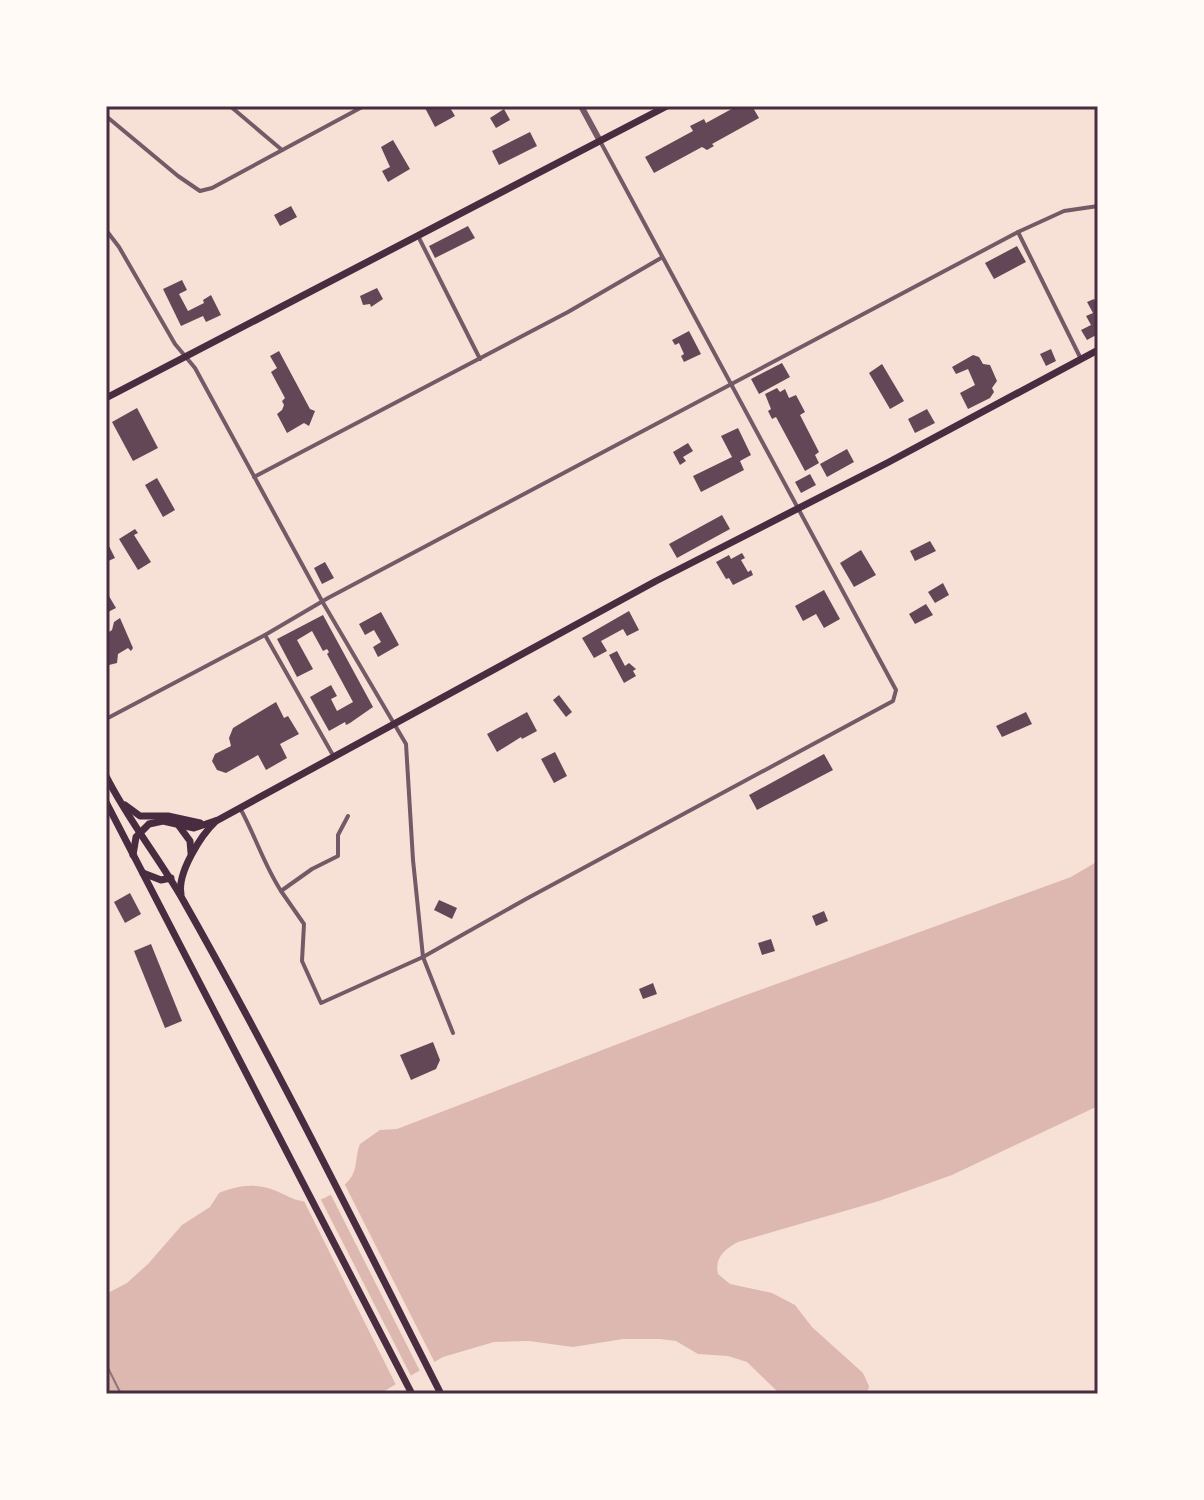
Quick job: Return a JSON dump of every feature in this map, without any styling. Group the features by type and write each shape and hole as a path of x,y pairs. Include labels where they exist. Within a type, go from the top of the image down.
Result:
{"main road":[{"path":"106,398 667,106"},
{"path":"133,855 139,832 156,821 194,828 218,820 656,581 887,463 1098,350"},
{"path":"106,776 183,900 293,1103 441,1394"},
{"path":"116,795 140,816 168,816 189,823 207,824"},
{"path":"106,802 412,1394"},
{"path":"183,900 179,885 183,871 206,832 218,820"},
{"path":"173,823 190,841 190,859"},
{"path":"143,873 161,880 170,879 183,871"}],"street":[{"path":"230,106 282,150"},
{"path":"106,116 200,191 212,188 364,106"},
{"path":"240,808 255,834 267,869 304,924 302,961 321,1003 423,957 893,701 896,696 896,690 581,106"},
{"path":"106,719 1018,232 1064,211 1098,206"},
{"path":"106,230 185,357 195,368 322,601 404,740 423,957 453,1033"},
{"path":"1018,232 1081,359"},
{"path":"418,236 480,359"},
{"path":"254,477 480,359 661,258"},
{"path":"265,635 334,757"},
{"path":"281,891 312,869 338,856 338,835 348,816"}],"shaded area":[{"path":"1098,861 1098,1106 952,1175 879,1201 738,1242 719,1259 718,1274 730,1284 772,1293 795,1305 812,1327 863,1373 869,1386 867,1394 780,1394 747,1362 728,1356 698,1354 676,1341 623,1339 573,1347 529,1341 494,1342 443,1357 379,1394 106,1394 106,1294 127,1283 182,1225 210,1207 219,1193 255,1186 275,1190 300,1201 319,1200 350,1179 360,1144 380,1130 397,1129 735,999 1071,877"}],"pier":[{"path":"343,1181 436,1365 421,1373 329,1191"},
{"path":"319,1196 412,1378 397,1387 303,1199"}],"building":[{"path":"424,106 449,106 455,116 435,127"},
{"path":"737,106 752,106 759,118 712,144 714,146 707,150 702,147 654,173 645,157 693,131 690,126 704,119 706,123"},
{"path":"504,109 510,120 496,128 490,118"},
{"path":"530,132 537,146 499,165 492,151"},
{"path":"393,140 410,169 388,182 382,171 390,167 381,147"},
{"path":"291,206 297,217 280,226 274,215"},
{"path":"468,226 475,238 435,258 429,246"},
{"path":"1017,246 1026,262 994,279 985,263"},
{"path":"182,280 187,290 179,294 188,311 204,303 203,300 211,295 221,315 206,322 203,316 181,326 163,289"},
{"path":"377,288 383,299 371,307 370,304 363,305 360,296"},
{"path":"1094,299 1098,305 1098,334 1087,340 1081,330 1091,325 1086,316 1093,313 1087,302"},
{"path":"689,331 701,354 684,362 679,343 675,345 672,340"},
{"path":"1051,349 1056,361 1046,366 1040,354"},
{"path":"279,351 310,409 315,411 309,426 304,423 287,433 277,414 282,410 285,398 271,372 277,368 270,356"},
{"path":"973,355 979,357 983,364 990,365 997,381 990,398 968,409 960,393 975,385 968,369 956,374 952,367"},
{"path":"782,363 790,377 759,394 751,379"},
{"path":"882,364 904,401 890,409 869,373"},
{"path":"777,388 780,392 785,389 789,398 796,395 805,412 800,415 819,452 815,455 819,463 805,471 776,417 772,419 768,411 771,409 765,394"},
{"path":"137,408 158,448 133,461 112,422"},
{"path":"927,409 935,423 915,433 908,419"},
{"path":"738,428 751,455 740,461 744,470 701,492 693,476 732,457 721,436"},
{"path":"688,443 693,451 683,457 686,461 680,465 673,452"},
{"path":"847,449 854,462 827,477 820,464"},
{"path":"810,474 816,485 801,493 795,482"},
{"path":"157,478 175,510 163,517 145,485"},
{"path":"722,515 730,529 677,558 669,544"},
{"path":"135,529 138,533 134,535 151,562 138,570 119,539"},
{"path":"106,540 115,558 106,562"},
{"path":"930,541 936,551 915,561 910,551"},
{"path":"861,550 876,575 854,587 840,563"},
{"path":"742,553 745,558 741,560 753,575 733,585 716,562"},
{"path":"325,562 334,578 322,584 314,568"},
{"path":"943,583 949,595 935,603 928,592"},
{"path":"824,590 840,619 824,628 816,614 803,621 795,606"},
{"path":"106,591 116,608 108,612 106,610"},
{"path":"926,604 933,615 915,624 909,614"},
{"path":"629,611 639,630 627,636 623,629 601,641 607,651 594,658 582,638"},
{"path":"381,612 399,645 378,657 373,647 381,642 374,630 365,635 359,624"},
{"path":"323,615 373,707 350,723 346,725 345,722 329,731 310,697 331,685 337,696 331,699 337,711 353,702 327,654 329,652 327,649 323,651 312,631 297,640 313,669 297,677 277,639"},
{"path":"120,618 133,648 118,654 117,663 109,665 106,663 106,634"},
{"path":"617,651 625,666 629,663 636,669 633,671 636,676 624,683 609,655"},
{"path":"559,695 572,712 566,717 553,700"},
{"path":"276,702 284,718 288,716 299,734 280,744 287,758 266,770 258,755 226,773 217,770 212,761 215,754 231,746 229,738 233,728"},
{"path":"527,712 537,731 497,752 487,734"},
{"path":"1026,712 1032,724 1002,737 996,726"},
{"path":"555,752 567,776 554,783 541,759"},
{"path":"824,754 833,770 757,810 749,795"},
{"path":"130,893 141,914 125,923 114,902"},
{"path":"439,900 457,908 452,919 434,910"},
{"path":"824,911 828,921 816,926 812,916"},
{"path":"771,939 775,951 762,955 758,943"},
{"path":"151,944 182,1021 165,1028 134,951"},
{"path":"653,983 657,994 643,999 639,989"},
{"path":"433,1042 440,1060 436,1069 411,1080 400,1055"}],"railway":[{"path":"106,1364 121,1394"}]}
